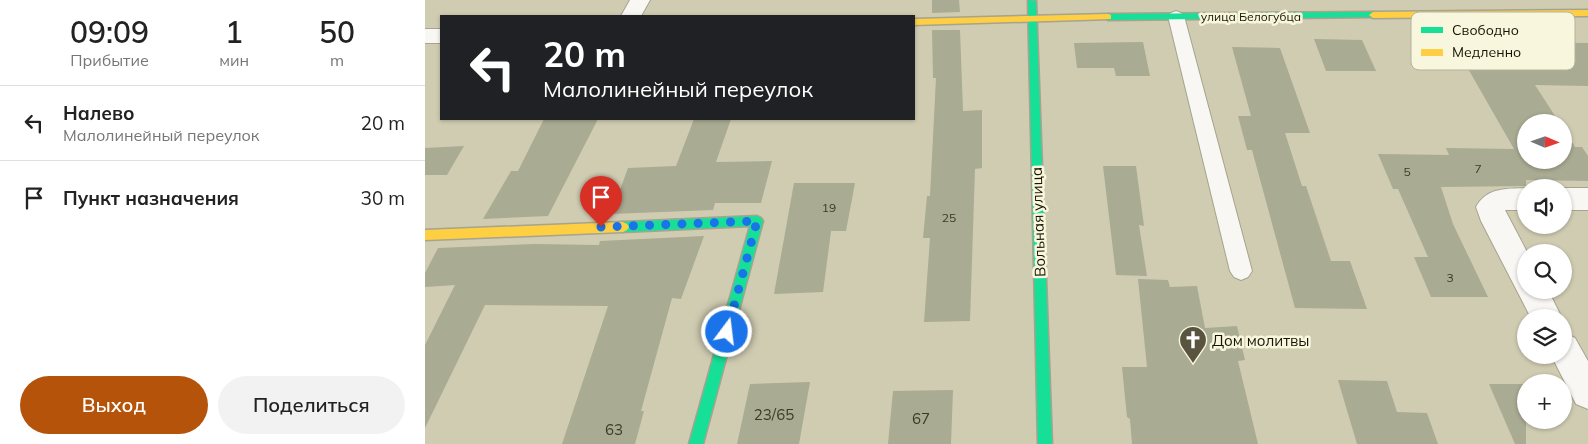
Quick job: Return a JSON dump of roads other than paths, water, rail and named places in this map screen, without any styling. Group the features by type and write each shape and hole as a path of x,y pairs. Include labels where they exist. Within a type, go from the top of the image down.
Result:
{"street":[{"path":"632,15 640,0"},
{"name":"Вольная улица","path":"1032,0 1031,18 1045,444"},
{"name":"улица Белогубца","path":"1575,13 1588,13"},
{"name":"улица Белогубца","path":"915,22 1031,18 1411,14"},
{"path":"425,36 440,36"},
{"path":"1517,199 1498,200 1490,207 1495,221 1517,262"},
{"path":"1572,199 1588,199"},
{"path":"425,235 757,221 696,444"},
{"path":"1572,363 1588,393"}],"lane":[{"path":"1176,16 1241,271"}],"place":[{"name":"Дом молитвы","path":"1193,364"}]}
